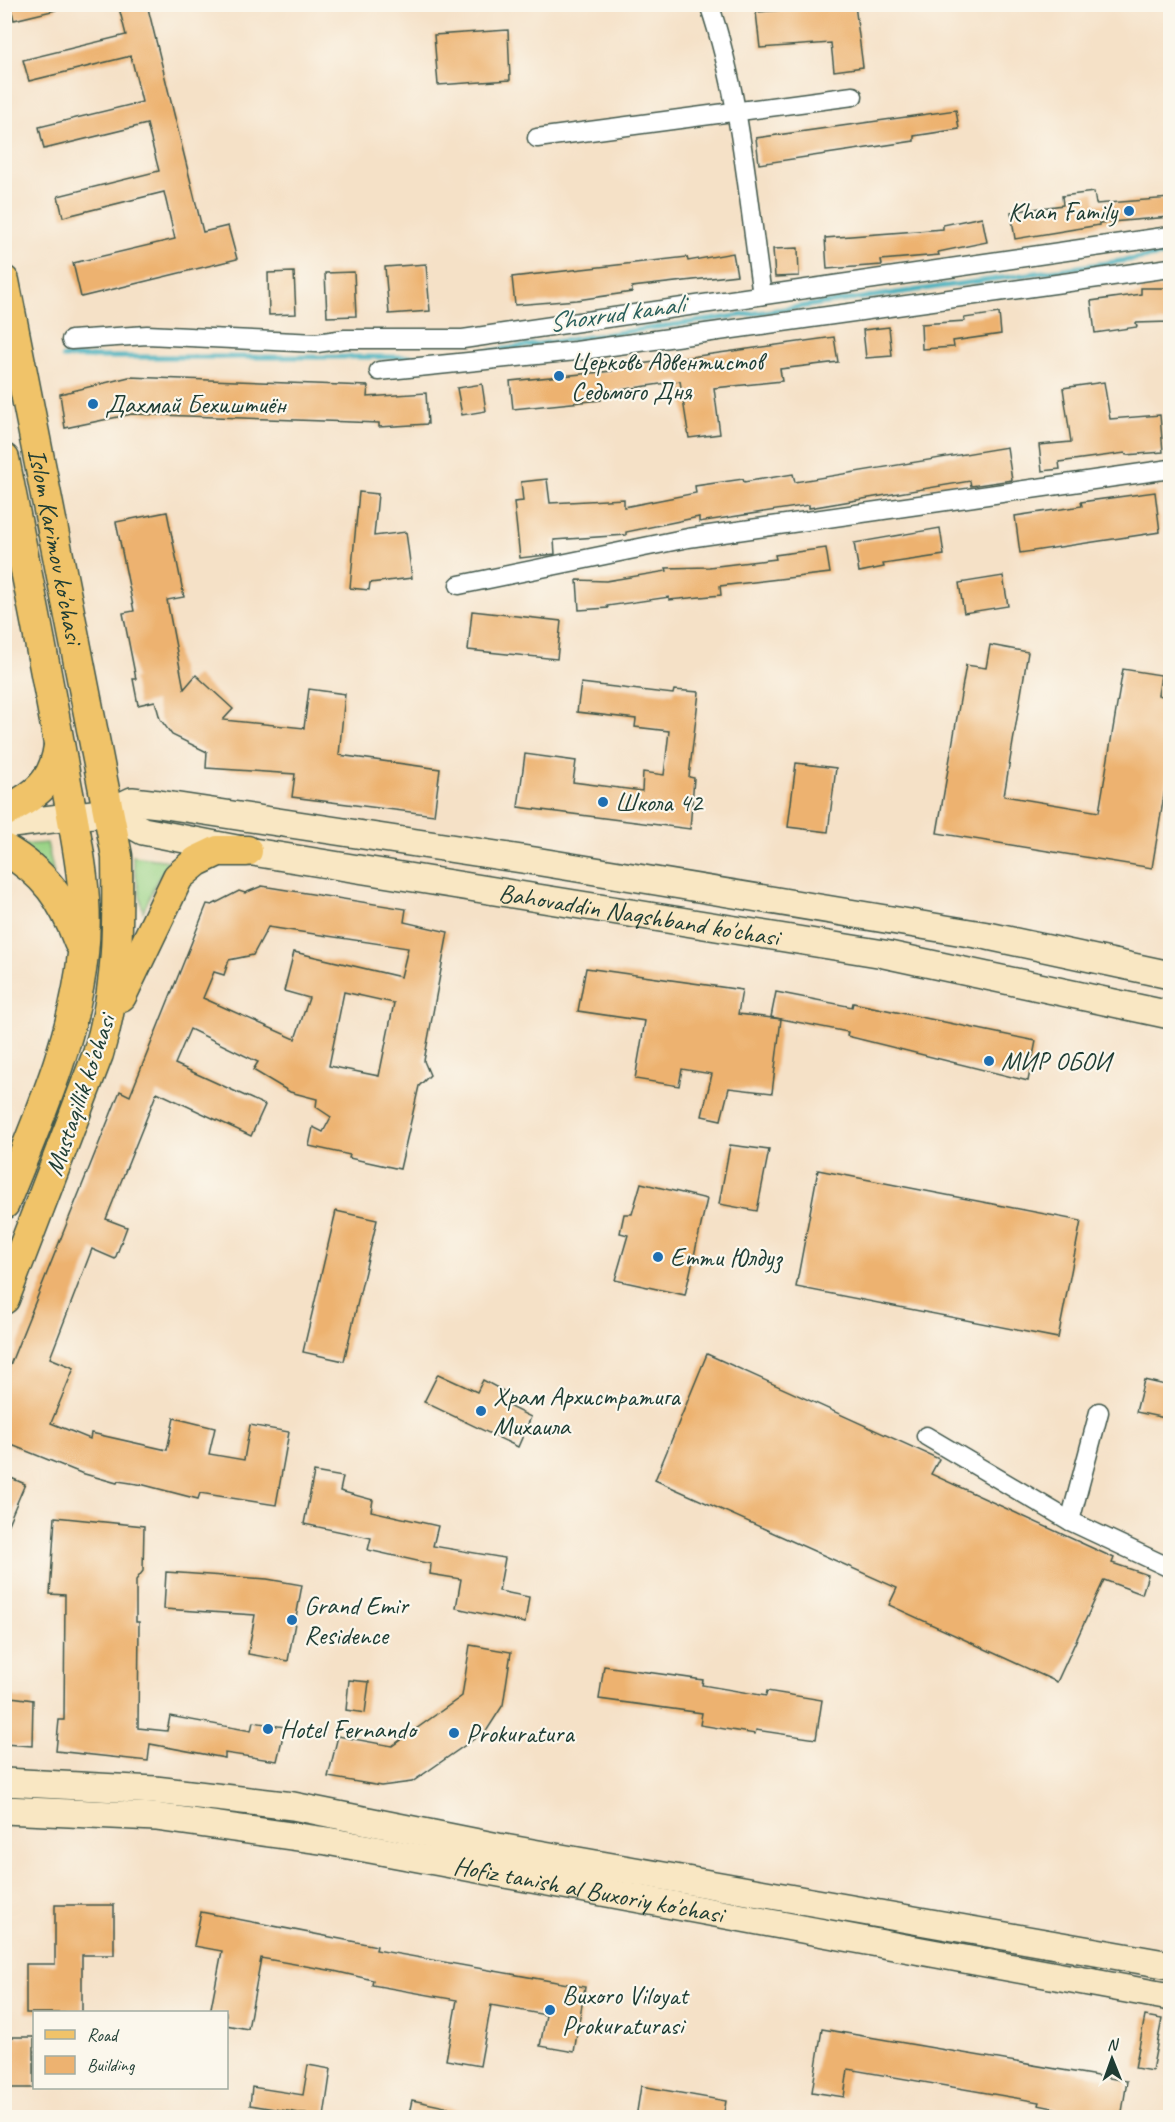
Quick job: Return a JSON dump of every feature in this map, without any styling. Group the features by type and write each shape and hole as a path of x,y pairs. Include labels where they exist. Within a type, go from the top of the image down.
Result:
{"main road":[{"name":"Islom Karimov ko'chasi","path":"4,281 109,812"},
{"name":"Islom Karimov ko'chasi","path":"4,459 74,817"},
{"path":"4,812 32,797 46,782 57,765 60,746"},
{"name":"Bahovaddin Naqshband ko'chasi","path":"4,825 109,812 132,801 220,812 988,936 1170,975"},
{"name":"Bahovaddin Naqshband ko'chasi","path":"109,812 143,831 247,851 884,954 1170,1016"},
{"name":"Mustaqillik ko'chasi","path":"4,1299 108,1023 117,970 118,940 117,856 109,812"},
{"name":"Mustaqillik ko'chasi","path":"4,1204 56,1070 77,998 84,953 85,897 74,817"},
{"path":"4,849 31,866 62,902 84,953"},
{"path":"108,1023 178,877 197,861 219,851 247,851"},
{"name":"Hofiz tanish al Buxoriy ko'chasi","path":"4,1782 155,1790 293,1806 498,1847 1170,1965"},
{"name":"Hofiz tanish al Buxoriy ko'chasi","path":"4,1810 156,1817 327,1841 1170,1997"},
{"path":"764,1923 770,1894"}],"street":[{"path":"710,4 718,30 735,112 762,295"},
{"path":"537,138 853,96"},
{"path":"71,340 147,335 316,343 345,339 463,339 1170,236"},
{"path":"380,371 576,351 1170,268"},
{"path":"459,585 688,538 1170,469"},
{"path":"1070,1521 1099,1412"},
{"path":"926,1437 1070,1521 1170,1568"}],"green space":[{"path":"47,843 54,874 20,845"},
{"path":"132,856 171,861 157,880 143,912"}],"building":[{"path":"10,4 55,4 56,10 14,20"},
{"path":"118,4 147,4 203,232 228,226 237,259 81,297 73,263 175,239 164,192 63,217 58,196 159,171 147,124 44,149 39,127 142,102 131,56 29,81 23,60 126,35"},
{"path":"855,5 863,67 834,71 831,43 760,48 756,12"},
{"path":"508,30 510,80 438,85 434,35"},
{"path":"956,110 959,129 914,136 914,141 759,164 756,138"},
{"path":"1094,192 1096,204 1170,198 1170,217 1099,223 1099,225 1015,239 1011,212 1063,205 1062,196"},
{"path":"982,217 987,242 938,252 939,255 881,260 882,265 827,269 825,238 943,229 943,225"},
{"path":"798,248 799,276 775,277 773,249"},
{"path":"733,253 737,275 632,287 632,292 577,300 515,305 512,277 687,257 688,261"},
{"path":"426,264 430,311 389,314 385,267"},
{"path":"294,272 296,314 269,315 268,273"},
{"path":"354,272 356,316 327,317 325,273"},
{"path":"1141,288 1170,288 1170,322 1136,323 1137,327 1095,333 1091,301 1141,294"},
{"path":"999,313 1001,334 953,341 954,347 922,349 921,324 965,321 964,318"},
{"path":"889,327 892,356 866,358 863,330"},
{"path":"834,337 838,362 780,369 782,381 714,388 720,434 689,438 680,381 600,393 601,400 513,409 510,381 612,371 612,368"},
{"path":"129,377 368,386 367,397 426,393 428,424 379,427 379,423 132,414 65,428 60,394"},
{"path":"1104,382 1110,419 1160,415 1163,452 1126,455 1125,453 1059,462 1060,469 1042,471 1039,445 1071,442 1063,388"},
{"path":"482,384 486,411 462,415 457,388"},
{"path":"1007,447 1012,480 971,486 970,481 809,508 809,505 699,522 699,517 626,532 626,535 554,540 555,554 520,558 514,502 523,501 521,482 547,479 550,503 624,499 624,507 696,493 695,486 743,479 744,482 793,474 795,482"},
{"path":"359,492 378,494 374,536 406,532 412,578 370,583 369,590 350,588"},
{"path":"1155,492 1160,532 1020,553 1015,516 1082,506 1081,502"},
{"path":"167,512 184,597 167,600 184,689 196,675 233,709 223,720 304,728 309,689 345,694 339,755 440,769 434,815 292,797 295,774 206,768 207,752 172,735 160,719 155,701 138,705 133,679 136,679 123,613 134,611 116,522"},
{"path":"940,528 944,555 883,564 884,567 859,572 854,543"},
{"path":"826,548 830,573 720,586 721,595 669,600 669,597 607,606 608,608 579,610 577,580 606,581 667,571 666,568 709,567 776,559 775,555"},
{"path":"1003,576 1008,606 964,613 959,583"},
{"path":"472,611 561,621 557,659 468,650"},
{"path":"990,645 1028,652 1004,796 1099,812 1123,669 1161,675 1158,695 1170,698 1170,759 1152,868 937,833 966,665 986,668"},
{"path":"581,683 673,694 674,690 699,692 689,777 694,778 690,829 518,807 525,754 576,761 573,782 642,791 643,772 664,775 669,731 635,727 636,719 577,712"},
{"path":"796,763 836,768 828,832 788,827"},
{"path":"262,886 406,909 404,922 448,932 424,1061 430,1075 419,1086 400,1169 349,1158 350,1155 309,1146 313,1127 323,1132 331,1117 316,1107 317,1099 290,1092 253,1070 258,1062 190,1029 175,1064 265,1105 251,1136 157,1092 106,1219 127,1227 115,1259 92,1249 50,1358 74,1368 51,1423 90,1439 91,1433 167,1450 174,1418 215,1428 209,1454 244,1460 250,1425 289,1432 276,1505 200,1493 198,1499 144,1485 118,1481 117,1483 81,1473 4,1442 4,1380 120,1091 130,1096 207,904 212,905 239,891 245,893","holes":["268,927 408,948 401,977 294,952 284,991 309,998 295,1039 203,998 214,972 224,975 229,960 253,955","344,992 394,1003 379,1076 329,1066"]},
{"path":"586,968 742,990 738,1014 781,1019 772,1093 729,1088 721,1120 702,1116 712,1074 682,1069 679,1086 635,1079 645,1021 578,1011"},
{"name":"МИР ОБОИ","path":"776,992 852,1007 853,1003 1036,1041 1028,1081 847,1036 848,1032 771,1017"},
{"path":"730,1145 769,1150 757,1211 719,1204"},
{"path":"818,1170 1081,1221 1058,1338 796,1287"},
{"name":"Етти Юлдуз","path":"641,1183 707,1199 685,1295 615,1280 628,1235 620,1233 624,1214 632,1214"},
{"path":"336,1211 377,1220 344,1361 303,1352"},
{"path":"707,1354 939,1459 931,1474 1114,1558 1112,1563 1148,1575 1142,1594 1104,1580 1057,1682 889,1605 897,1588 655,1480"},
{"name":"Храм Архистратига Михаила","path":"438,1374 477,1392 483,1380 511,1395 506,1405 531,1417 518,1447 424,1402"},
{"path":"1144,1380 1170,1386 1170,1419 1136,1412"},
{"path":"314,1472 343,1477 340,1491 373,1500 371,1511 438,1526 433,1546 505,1558 499,1591 529,1597 525,1623 456,1608 461,1579 430,1574 431,1564 368,1550 371,1538 304,1524"},
{"path":"4,1475 25,1484 5,1531 4,1531"},
{"path":"55,1517 144,1526 143,1571 136,1580 136,1622 139,1622 138,1728 167,1731 170,1716 251,1731 253,1722 285,1727 277,1761 225,1753 225,1758 150,1744 148,1761 56,1751 59,1720 64,1720 65,1595 50,1594"},
{"path":"166,1572 267,1579 302,1585 288,1661 248,1654 255,1615 164,1609"},
{"path":"470,1645 511,1652 503,1705 487,1730 412,1782 381,1786 328,1777 338,1736 392,1746 462,1696"},
{"path":"604,1666 703,1680 702,1685 766,1696 767,1691 822,1700 816,1739 756,1730 755,1734 700,1725 702,1713 599,1699"},
{"path":"349,1680 369,1682 365,1713 346,1710"},
{"path":"4,1696 33,1700 32,1746 4,1744"},
{"path":"55,1905 114,1905 114,1955 82,1955 82,2011 26,2013 26,1964 55,1964"},
{"path":"201,1912 377,1946 376,1950 585,1987 574,2052 540,2046 546,2015 491,2005 480,2066 446,2060 457,2000 372,1985 373,1980 261,1958 248,2029 228,2025 228,2011 210,2011 222,1951 194,1946"},
{"path":"1145,2016 1162,2019 1152,2071 1135,2068"},
{"path":"822,2029 1127,2081 1121,2118 1102,2118 1038,2105 1039,2102 848,2069 844,2097 812,2092"},
{"path":"4,2037 33,2037 33,2088 4,2088"},
{"path":"308,2065 331,2069 324,2117 250,2105 252,2087 303,2095"},
{"path":"641,2086 726,2101 723,2118 636,2118"},
{"path":"412,2100 464,2111 464,2118 408,2118"}],"waterway":[{"name":"Shoxrud kanali","path":"483,352 1170,254"},
{"name":"Shoxrud kanali","path":"63,357 432,357"}],"place":[{"name":"Khan Family","path":"1129,211"},
{"name":"Церковь Адвентистов Седьмого Дня","path":"559,376"},
{"name":"Дахмай Бехиштиён","path":"93,404"},
{"name":"Школа 42","path":"603,802"},
{"name":"МИР ОБОИ","path":"989,1061"},
{"name":"Етти Юлдуз","path":"658,1257"},
{"name":"Храм Архистратига Михаила","path":"481,1411"},
{"name":"Grand Emir Residence","path":"292,1620"},
{"name":"Hotel Fernando","path":"268,1729"},
{"name":"Prokuratura","path":"454,1733"},
{"name":"Buxoro Viloyat Prokuraturasi","path":"550,2010"}]}
